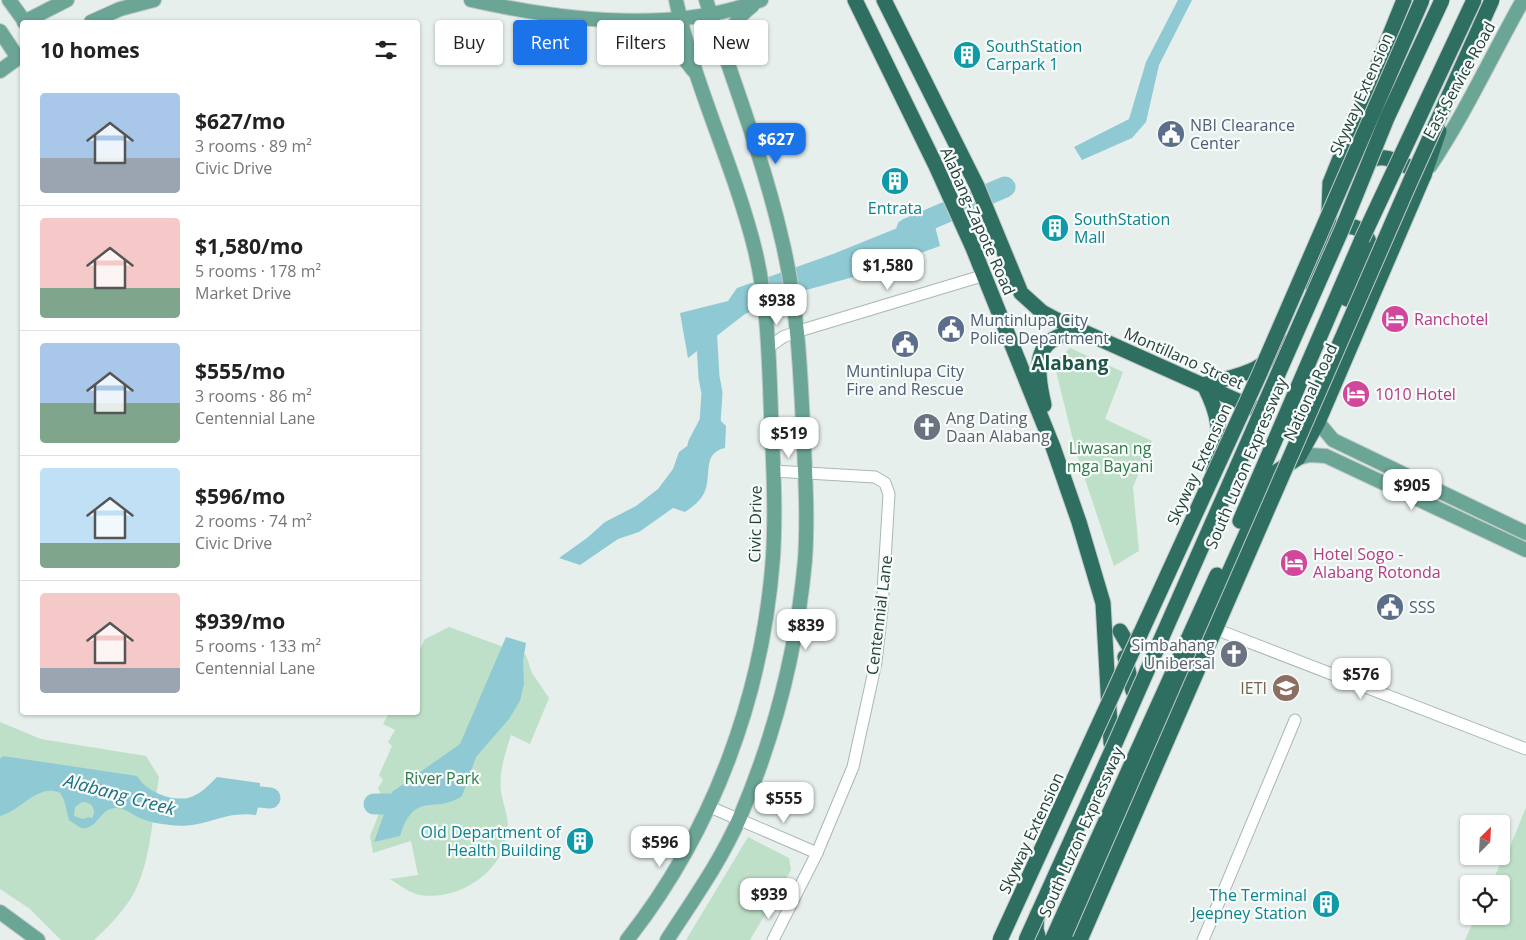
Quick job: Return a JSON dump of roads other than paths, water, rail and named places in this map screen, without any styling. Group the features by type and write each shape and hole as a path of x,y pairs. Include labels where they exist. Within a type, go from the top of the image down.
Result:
{"highway":[{"name":"Alabang-Zapote Road","path":"855,0 964,226 1053,447 1079,522 1102,603 1110,743"},
{"name":"Alabang-Zapote Road","path":"884,0 976,186 1021,293"},
{"path":"1328,241 1330,183 1404,0"},
{"name":"Skyway Extension","path":"1000,940 1259,375 1422,0"},
{"name":"South Luzon Expressway","path":"1022,939 1130,712 1342,229 1387,118 1442,0"},
{"name":"South Luzon Expressway","path":"1052,940 1217,575 1362,239 1474,0"},
{"path":"1080,940 1410,182 1492,0"},
{"name":"National Road","path":"1273,474 1298,458 1318,422 1424,175 1441,126 1499,0"},
{"path":"1330,183 1369,159 1390,158 1424,175"},
{"path":"1022,939 1256,410 1328,241 1340,228 1353,227 1363,231 1370,244 1367,255 1279,450 1273,474 1065,940"},
{"name":"Montillano Street","path":"1021,293 1042,312 1256,410"},
{"path":"1053,447 1039,383 1042,350 1049,341 1063,333 1083,332"},
{"path":"1120,631 1126,644 1130,648 1134,646 1209,480 1219,440 1215,407 1204,385 1250,373 1272,360 1284,343"},
{"name":"Alabang-Zapote Road","path":"1102,603 1120,631 1132,691"},
{"path":"1039,901 1036,929 1039,940"}],"main road":[{"path":"9,0 22,20"},
{"path":"30,20 67,0"},
{"path":"95,20 120,9 154,0"},
{"path":"471,0 553,15 605,20 680,18 711,15 760,0"},
{"name":"Civic Drive","path":"627,940 664,889 710,807 743,712 765,623 773,556 773,472 769,347 755,253 732,173 699,79 676,0"},
{"path":"706,0 713,20"},
{"path":"737,20 760,0"},
{"name":"East Service Road","path":"1424,175 1454,131 1483,72 1523,0"},
{"path":"0,71 20,57 1,35 20,25"},
{"path":"684,59 699,79"},
{"path":"667,940 713,868 740,818 773,727 785,684 796,629 805,558 805,472 799,332 782,241 756,147 728,65"},
{"path":"1318,422 1334,440 1526,533"},
{"path":"1326,456 1334,440"},
{"path":"1298,458 1310,455 1326,456 1526,550"},
{"path":"0,912 38,940"}],"street":[{"path":"769,347 783,337 985,275"},
{"name":"Centennial Lane","path":"773,472 875,476 885,484 889,494 883,600 876,662 853,767 817,853 773,940"},
{"path":"1206,625 1526,749"},
{"path":"1203,940 1295,720"},
{"path":"710,807 740,818 817,853"}],"water":[{"path":"1178,0 1192,0 1159,65 1146,122 1132,138 1082,160 1074,147 1129,119 1146,62"},
{"path":"932,214 940,246 857,276 799,292 745,314 688,358 680,313 728,301 737,288 833,254"},
{"path":"717,417 726,426 725,448 713,454 709,464 706,488 703,496 695,505 685,512 673,508 639,532 618,539 580,565 559,558 587,538 605,522 636,506 658,489 673,469 679,452 694,441 701,424"},
{"path":"506,637 526,643 523,661 524,684 520,701 509,719 476,757 462,796 443,804 419,808 412,813 400,836 374,842 392,792 460,744"},
{"path":"3,756 137,776 141,782 153,791 167,797 181,799 196,795 217,777 260,783 260,788 263,788 256,815 233,815 182,826 151,822 125,810 115,808 105,812 91,826 81,828 69,820 64,800 60,793 52,791 37,795 0,816 0,759","holes":["82,802 86,802 94,809 92,818 83,819 74,816 75,807"]}],"waterway":[{"name":"Alabang Creek","path":"907,229 1005,187"},
{"name":"Alabang Creek","path":"698,445 710,422 712,393 709,377 706,327 714,320"},
{"name":"Alabang Creek","path":"231,794 270,798"},
{"name":"Alabang Creek","path":"374,804 401,804 414,795"}],"place":[{"name":"SouthStation Carpark 1","path":"967,55"},
{"name":"NBI Clearance Center","path":"1171,134"},
{"name":"Entrata","path":"895,181"},
{"name":"SouthStation Mall","path":"1055,228"},
{"name":"Ranchotel","path":"1395,319"},
{"name":"Muntinlupa City Police Department","path":"951,329"},
{"name":"Muntinlupa City Fire and Rescue","path":"905,344"},
{"name":"1010 Hotel","path":"1356,394"},
{"name":"Ang Dating Daan Alabang","path":"927,427"},
{"name":"Hotel Sogo - Alabang Rotonda","path":"1294,563"},
{"name":"SSS","path":"1390,607"},
{"name":"Simbahang Unibersal","path":"1234,654"},
{"name":"IETI","path":"1286,688"},
{"name":"Old Department of Health Building","path":"580,841"},
{"name":"The Terminal Jeepney Station","path":"1326,904"}],"district":[{"name":"Alabang","path":"1070,363"}],"park label":[{"name":"Liwasan ng mga Bayani","path":"1110,457"},
{"name":"River Park","path":"442,778"}]}
